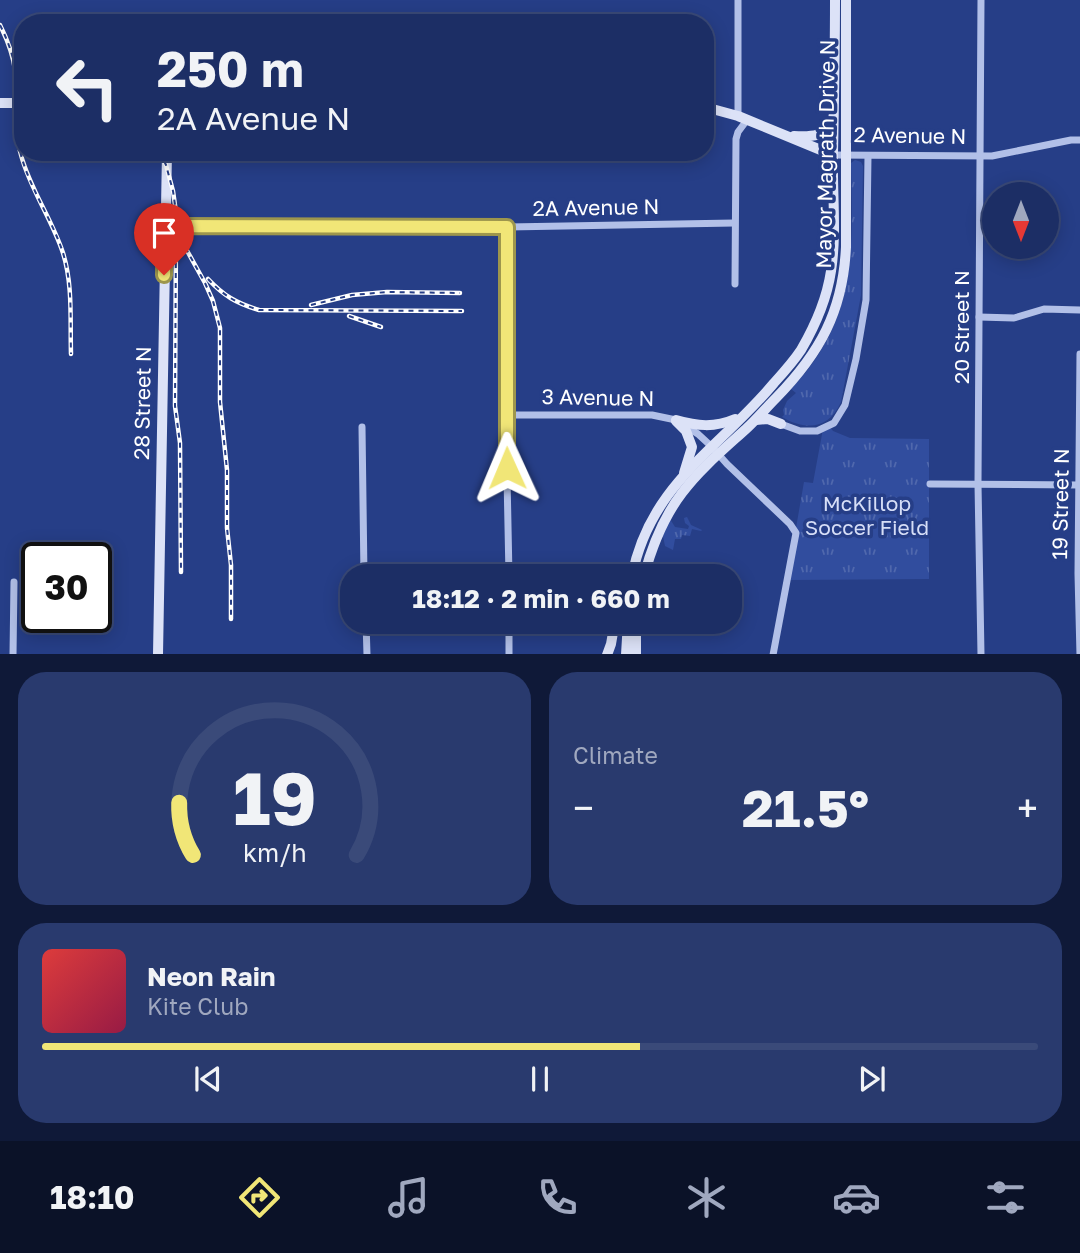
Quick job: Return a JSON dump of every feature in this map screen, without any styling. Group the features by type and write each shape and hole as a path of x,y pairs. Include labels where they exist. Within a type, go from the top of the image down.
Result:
{"main road":[{"name":"Mayor Magrath Drive N","path":"633,564 646,530 674,485 758,402 793,361 810,333 822,303 831,270 834,244 835,0"},
{"name":"Mayor Magrath Drive N","path":"648,564 658,534 672,507 693,479 756,421 802,370 822,340 838,301 845,261 846,0"},
{"name":"2 Avenue N","path":"714,110 742,118 833,155"},
{"path":"786,135 818,135 828,128 835,113"},
{"name":"28 Street N","path":"159,654 167,161"},
{"path":"774,400 776,415 781,424"},
{"path":"676,421 709,426 742,417"},
{"path":"756,421 768,419 781,424"},
{"path":"676,421 691,441 692,447 683,476"},
{"path":"607,654 613,634"},
{"path":"626,654 627,634"},
{"path":"636,636 636,654"},
{"path":"636,636 645,654"}],"street":[{"path":"735,284 736,139 742,118 738,0"},
{"name":"20 Street N","path":"981,0 978,484 981,654"},
{"name":"2 Avenue N","path":"833,155 980,157 1080,139"},
{"name":"Mayor Magrath Drive N","path":"781,424 800,431 813,432 834,423 845,405 867,292 868,156"},
{"name":"2A Avenue N","path":"165,226 507,227 734,223"},
{"path":"507,227 509,564"},
{"path":"979,317 1014,318 1044,309 1080,310"},
{"name":"19 Street N","path":"1080,354 1080,654"},
{"name":"3 Avenue N","path":"506,415 652,415 690,428 711,446 796,533 773,654"},
{"path":"362,427 364,564"},
{"path":"930,484 1079,485"},
{"path":"13,654 14,582"},
{"path":"366,634 367,654"},
{"path":"509,634 509,654"}],"green space":[{"path":"855,160 863,166 861,295 841,402 830,418 808,426 782,417 783,410 787,401 796,393 791,389 813,363 840,311 850,255 851,163"},
{"name":"McKillop Soccer Field","path":"829,426 833,431 850,438 929,439 929,579 787,580 804,482 813,483 823,429"},
{"path":"687,517 691,525 702,530 692,529 690,536 682,535 681,539 675,539 673,550 665,546 663,536 670,519 675,527 688,529 684,518"}],"railway":[{"path":"0,25 14,64"},
{"path":"23,161 58,240 66,265 71,354"},
{"path":"164,161 173,191 179,233 213,301 220,328 220,402 227,470 231,619"},
{"path":"176,233 175,406 180,443 181,572"},
{"path":"208,279 231,298 259,310 462,311"},
{"path":"311,305 352,295 387,292 460,293"},
{"path":"349,316 381,327"}],"route":[{"path":"164,275 165,226 507,227 507,468"}]}
